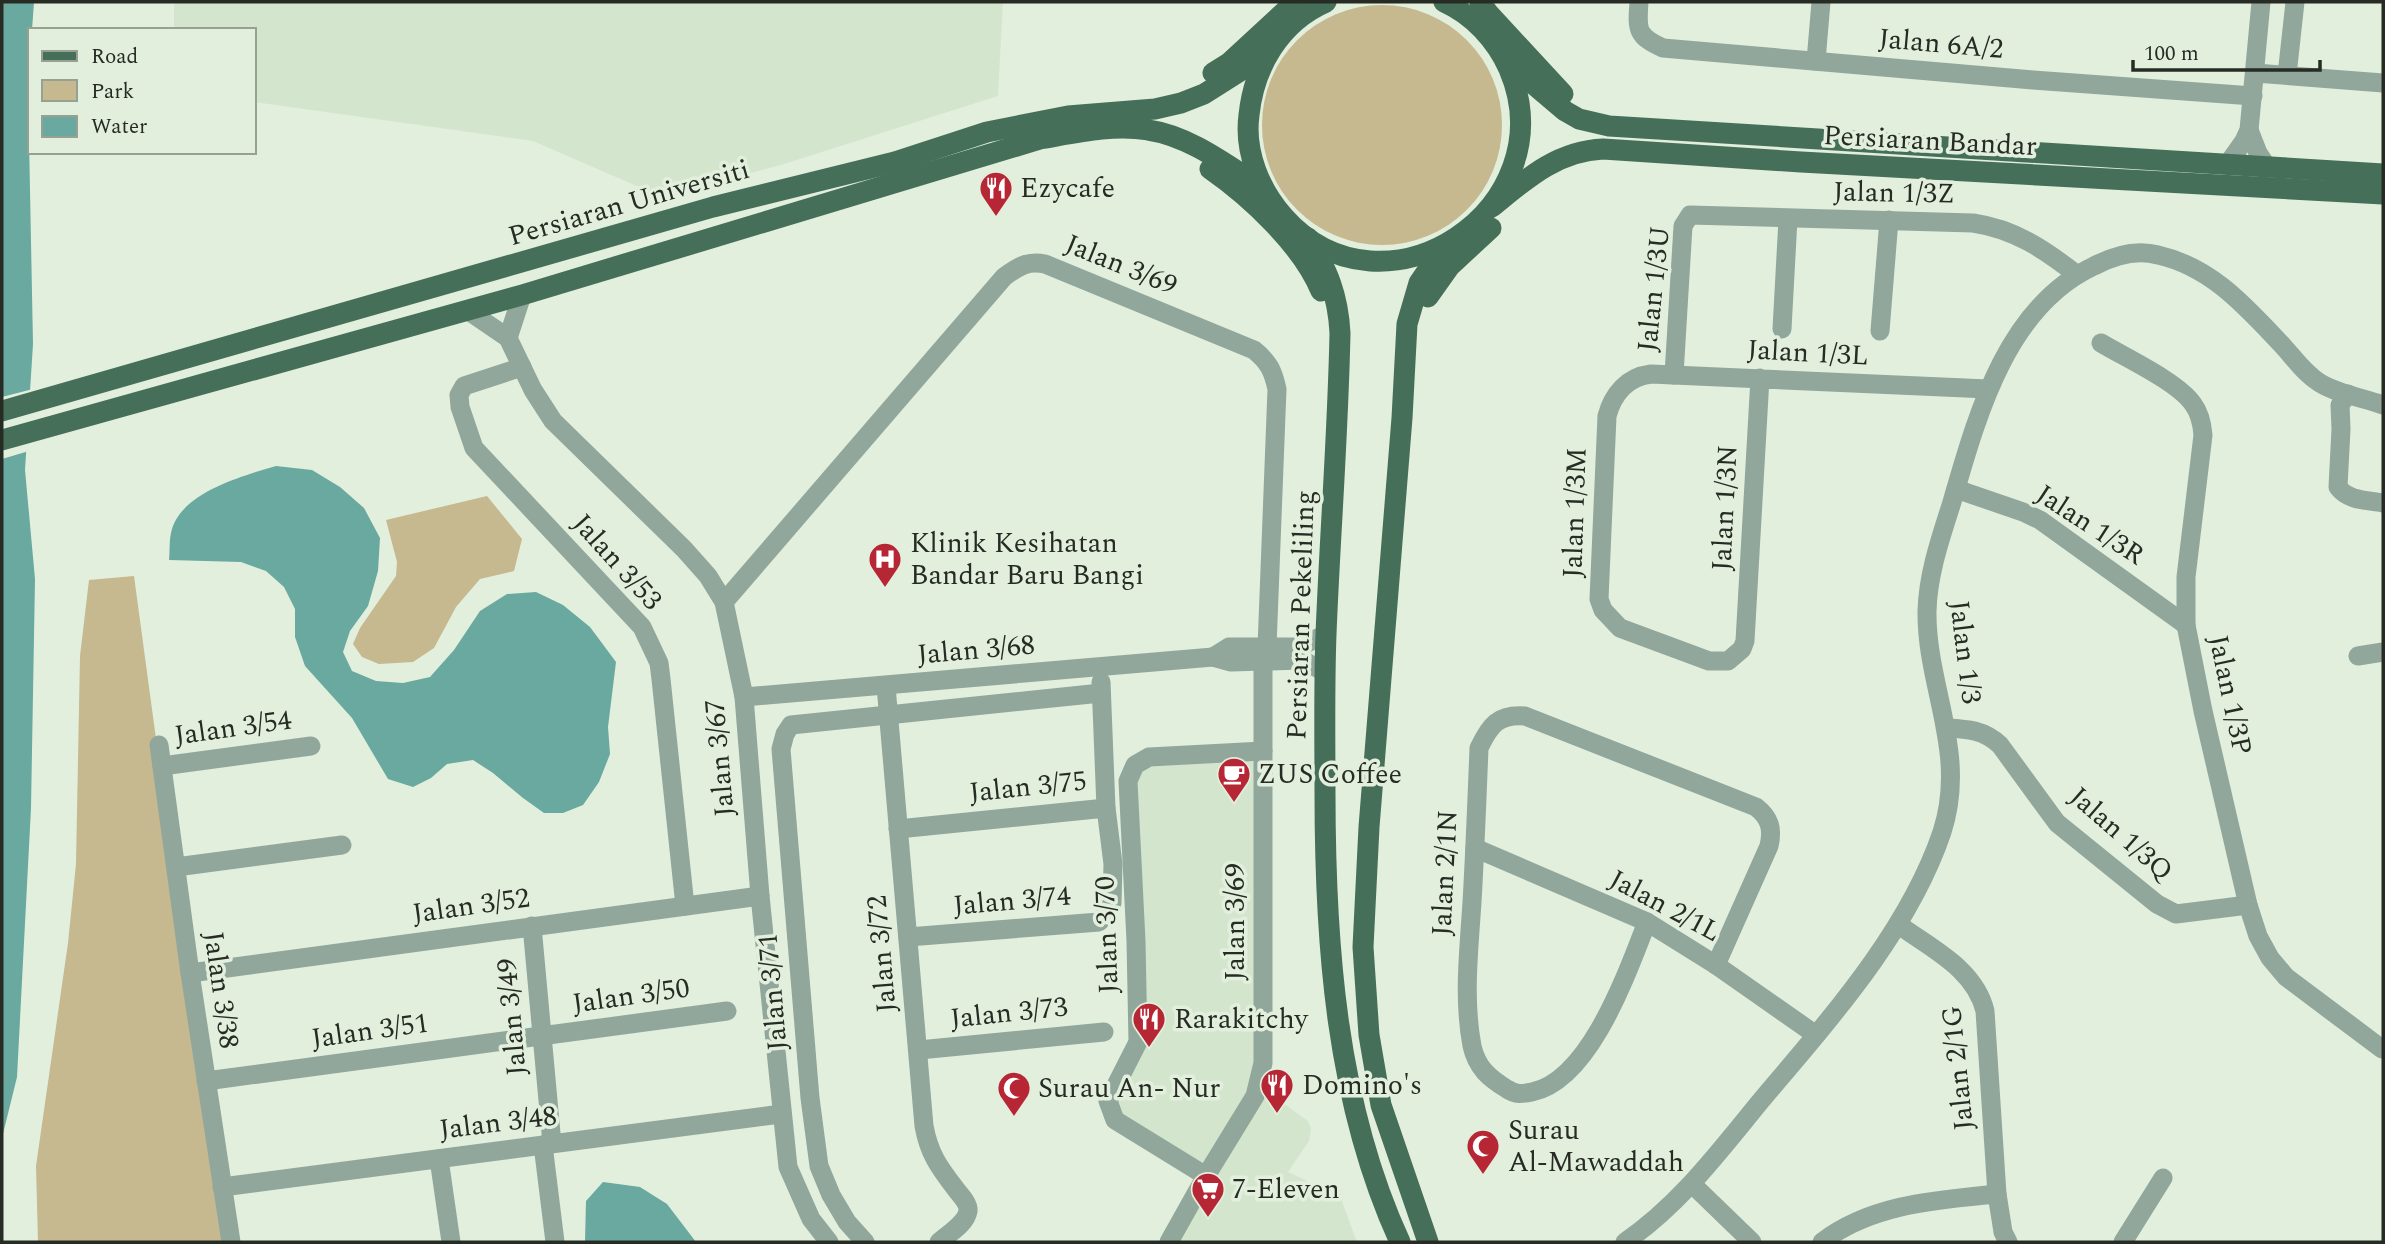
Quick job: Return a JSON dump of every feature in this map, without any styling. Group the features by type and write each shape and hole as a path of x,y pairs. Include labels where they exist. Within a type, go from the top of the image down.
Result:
{"main road":[{"path":"987,132 1053,109 1133,102 1161,96 1197,83 1229,63 1295,2"},
{"path":"1444,2 1470,7 1557,89 1587,109 1670,130"},
{"path":"1321,3 1290,27 1267,54 1254,86 1248,121 1254,166 1263,188 1283,216 1308,238 1345,255 1385,261 1425,254 1470,230 1492,207 1513,168 1520,135 1519,102 1514,80 1505,60 1470,7"},
{"name":"Persiaran Universiti","path":"2,411 713,207 895,162 987,132 1068,116 1155,109 1181,103 1204,94 1267,54"},
{"name":"Persiaran Bandar","path":"1505,60 1552,102 1579,119 1609,126 2383,174"},
{"name":"Persiaran Universiti","path":"2,440 522,295 1040,139 1097,129 1148,130 1187,141 1263,188"},
{"path":"984,156 1085,141 1133,140 1168,147 1202,163 1226,180 1276,227 1310,269 1320,289 1327,314 1329,345 1339,368"},
{"name":"Persiaran Bandar","path":"1492,207 1544,167 1584,150 1602,149 2383,194"},
{"path":"1404,360 1420,311 1433,287 1450,266 1539,183 1563,169 1587,160 1676,155"},
{"name":"Persiaran Pekeliling","path":"1308,238 1336,293 1339,310 1339,368 1325,672 1325,864 1333,977 1346,1060 1363,1141 1400,1242"},
{"path":"1428,1242 1381,1104 1369,1035 1363,947 1369,827 1407,324 1419,283 1444,246"}],"street":[{"name":"Jalan 6A/2","path":"1639,2 1639,33 1663,48 2253,96"},
{"path":"1816,61 1821,2"},
{"path":"2227,165 2249,130 2262,2"},
{"path":"2287,75 2295,2"},
{"path":"2255,73 2383,83"},
{"path":"2249,130 2258,153 2268,168"},
{"name":"Jalan 1/3Z","path":"1696,214 1973,223 1994,226 2031,242 2076,274"},
{"name":"Jalan 1/3U","path":"1674,375 1682,226 1690,215 1696,214"},
{"path":"1782,329 1788,219"},
{"path":"1880,331 1889,220"},
{"name":"Jalan 1/3","path":"1625,1242 1647,1227 1692,1184 1816,1035 1899,925 1932,859 1944,826 1950,794 1950,761 1947,728 1928,637 1927,613 1932,568 1988,389 2020,332 2047,300 2076,274 2116,255 2156,254 2197,269 2235,295 2313,377 2333,389 2383,405"},
{"name":"Jalan 3/69","path":"724,602 1004,277 1024,263 1045,264 1254,350 1272,368 1277,389 1263,751 1264,1063 1255,1096 1169,1242"},
{"path":"467,310 508,338 522,295"},
{"name":"Jalan 3/67","path":"508,338 533,390 553,421 684,549 708,576 724,602 744,697 760,896 788,1167 811,1219 829,1242"},
{"name":"Jalan 1/3P","path":"2102,344 2180,391 2193,402 2201,418 2203,435 2186,577 2186,625 2203,711 2248,905 2258,936 2270,958 2286,977 2382,1049"},
{"name":"Jalan 3/53","path":"522,367 464,386 459,395 460,407 474,448 642,627 654,650 661,679 685,906"},
{"name":"Jalan 1/3L","path":"1626,383 1643,375 1674,375 1988,389"},
{"name":"Jalan 1/3N","path":"1745,641 1760,378"},
{"name":"Jalan 1/3M","path":"1626,383 1613,399 1606,426 1599,599 1603,610 1620,628 1709,661 1728,662 1742,649 1745,641"},
{"path":"2348,394 2340,405 2342,429 2338,485 2345,494 2383,503"},
{"name":"Jalan 1/3R","path":"1955,489 2040,520 2186,625"},
{"name":"Jalan 3/68","path":"744,697 1213,657 1231,662 1299,647 1326,634"},
{"path":"2358,656 2383,652"},
{"name":"Jalan 3/68","path":"1265,654 1302,660 1325,672"},
{"path":"1100,668 1106,808"},
{"name":"Jalan 3/72","path":"886,686 924,1126 929,1149 939,1168 968,1205 964,1220 939,1242"},
{"path":"887,716 1101,693"},
{"name":"Jalan 2/1N","path":"1647,922 1593,1042 1570,1072 1547,1089 1522,1094 1514,1093 1488,1077 1477,1062 1469,1029 1466,982 1479,748 1493,725 1512,715 1525,716 1756,807 1764,813 1770,822 1772,833 1769,846 1716,965"},
{"name":"Jalan 3/71","path":"865,1242 847,1222 836,1204 819,1166 810,1098 781,749 791,725 887,716"},
{"name":"Jalan 1/3Q","path":"1947,728 1969,729 1991,737 2000,745 2057,822 2157,904 2176,914 2248,905"},
{"name":"Jalan 3/38","path":"159,746 231,1242"},
{"name":"Jalan 3/54","path":"162,765 311,746"},
{"name":"Jalan 3/70","path":"1206,1176 1115,1120 1108,1101 1138,1042 1128,781 1135,765 1149,757 1263,751"},
{"name":"Jalan 3/75","path":"898,829 1106,808 1113,864"},
{"path":"176,867 342,845"},
{"name":"Jalan 2/1L","path":"1475,848 1647,922 1716,965 1816,1035"},
{"name":"Jalan 3/74","path":"908,937 1099,922 1112,903 1113,864"},
{"name":"Jalan 3/52","path":"190,973 760,896"},
{"name":"Jalan 2/1G","path":"1899,925 1960,968 1982,998 1997,1194 2003,1232 2008,1242"},
{"name":"Jalan 3/49","path":"532,926 555,1242"},
{"name":"Jalan 3/50","path":"542,1036 727,1011"},
{"name":"Jalan 3/73","path":"919,1050 1104,1032"},
{"name":"Jalan 3/51","path":"206,1081 542,1036"},
{"name":"Jalan 3/48","path":"222,1187 781,1114"},
{"path":"439,1159 451,1242"},
{"path":"2123,1242 2163,1178"},
{"path":"1692,1184 1752,1242"},
{"path":"1822,1242 1865,1217 1899,1207 1935,1200 1997,1194"}],"shaded area":[{"path":"174,2 1003,2 998,96 781,165 662,197 533,141 256,102 256,28 174,28"},
{"path":"1257,757 1255,1080 1206,1167 1120,1115 1114,1101 1143,1045 1134,785 1139,765"},
{"path":"1266,1091 1308,1121 1311,1128 1309,1141 1288,1172 1340,1196 1357,1242 1175,1242"}],"green space":[{"path":"1382,5 1428,14 1467,40 1493,79 1502,125 1493,171 1467,210 1428,236 1382,245 1336,236 1297,210 1271,171 1262,125 1271,79 1297,40 1336,14"},
{"path":"487,496 522,539 514,571 480,579 456,607 434,648 413,662 379,664 362,657 353,644 360,628 396,576 397,562 386,520"},
{"path":"134,576 224,1242 38,1242 36,1166 68,943 76,864 80,656 89,580"}],"water":[{"path":"2,2 34,2 32,28 28,28 33,344 25,470 35,579 31,808 17,1077 2,1138"},
{"path":"276,466 312,470 340,487 364,508 380,538 378,571 368,606 350,631 343,652 352,671 376,681 403,683 430,677 454,650 480,611 507,594 536,592 563,605 590,627 616,662 608,727 610,754 599,782 583,805 563,813 544,813 473,760 447,764 431,778 413,787 388,779 352,718 305,666 295,637 295,609 284,587 266,571 241,562 169,560 171,533 176,519 186,507 214,488"},
{"path":"603,1182 640,1187 667,1204 696,1242 585,1242 586,1201"}],"pier":[{"path":"33,389 29,451 2,459 2,397"}],"place":[{"name":"Ezycafe","path":"996,218"},
{"name":"Klinik Kesihatan Bandar Baru Bangi","path":"885,589"},
{"name":"ZUS Coffee","path":"1234,804"},
{"name":"Rarakitchy","path":"1149,1049"},
{"name":"Domino's","path":"1277,1115"},
{"name":"Surau An- Nur","path":"1014,1118"},
{"name":"Surau Al-Mawaddah","path":"1483,1176"},
{"name":"7-Eleven","path":"1208,1219"}]}
